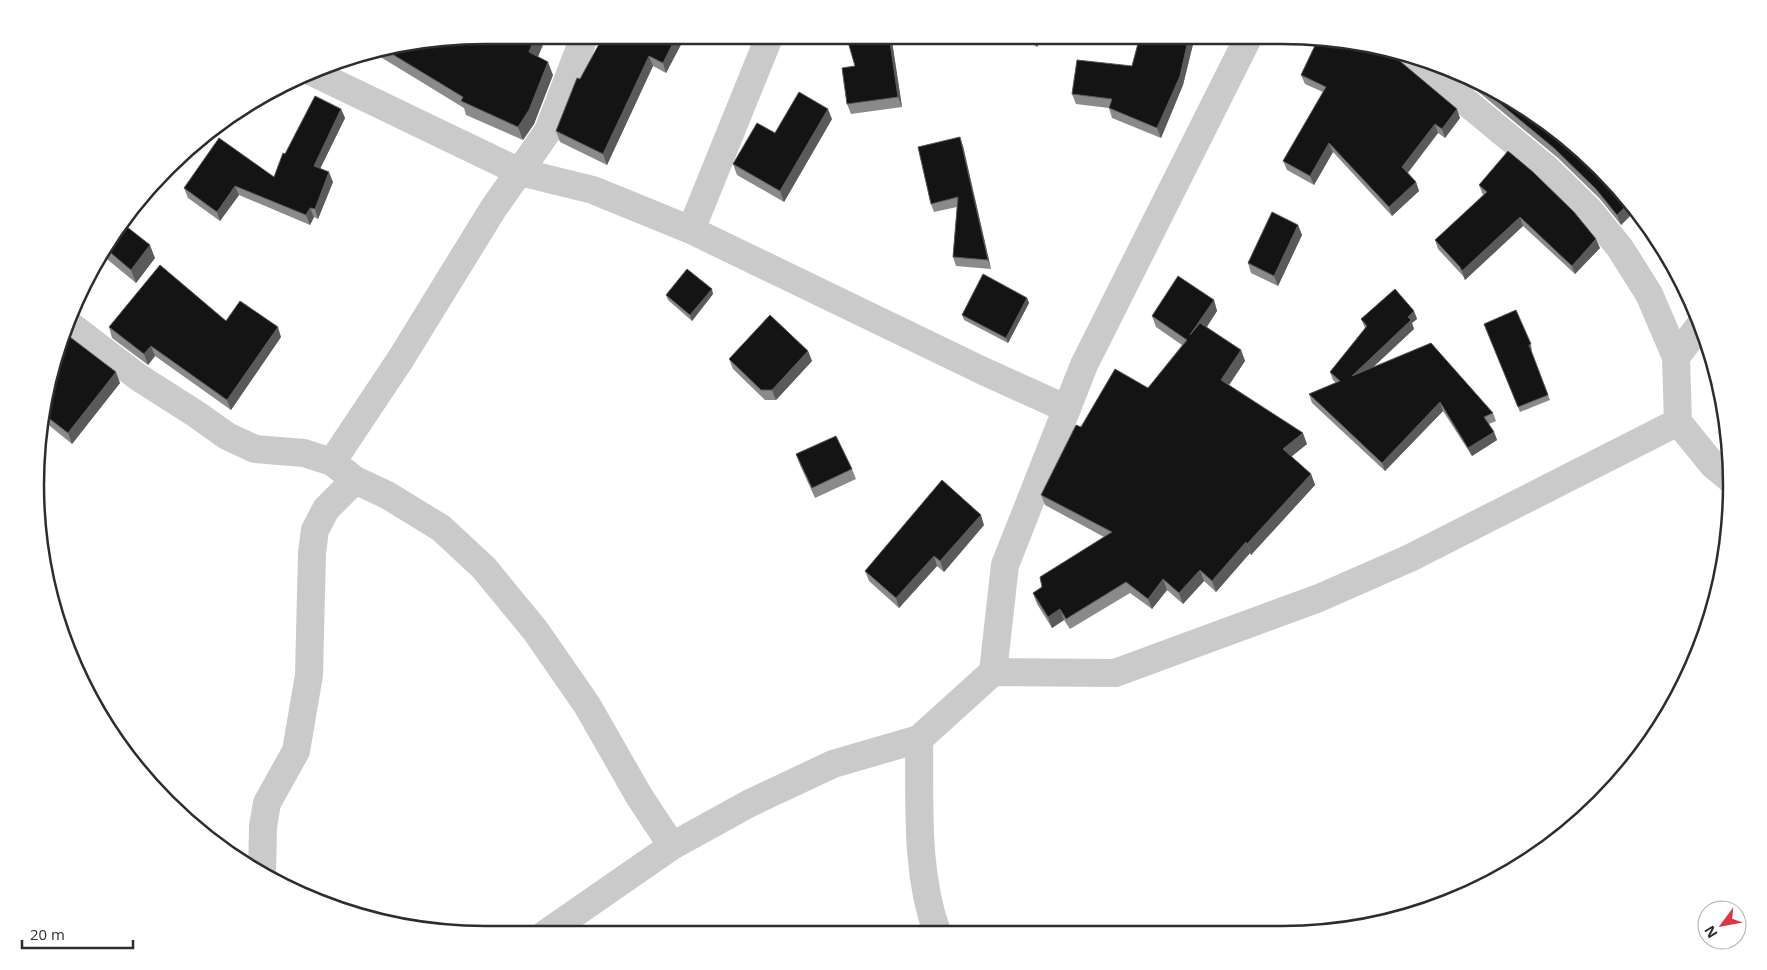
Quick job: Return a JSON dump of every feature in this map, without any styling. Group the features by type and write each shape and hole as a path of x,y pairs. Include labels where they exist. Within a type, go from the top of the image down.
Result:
{"street":[{"path":"332,462 400,360 493,209 548,131 582,44"},
{"path":"691,230 766,44"},
{"path":"557,926 672,846 750,803 833,764 919,739 993,672 1005,564 1084,365 1244,44"},
{"path":"1424,67 1547,169 1589,210 1620,248 1649,294 1676,358 1678,422 1713,465 1723,473"},
{"path":"320,76 520,172 593,190 691,230 981,370 1067,409"},
{"path":"73,327 138,377 227,436 255,449 304,453 332,462 355,480 386,495 441,528 484,568 535,630 588,705 639,796 672,846"},
{"path":"1676,358 1696,331"},
{"path":"993,672 1115,673 1319,598 1410,558 1678,422"},
{"path":"262,866 263,826 267,803 296,751 309,674 312,553 315,530 326,510 355,480"},
{"path":"919,739 922,863 931,917 935,926"}],"building":[{"path":"532,44 529,52 548,62 529,110 518,127 461,101 463,97 392,54 456,45"},
{"path":"599,44 672,44 663,63 649,56 603,154 556,131 577,78 580,79"},
{"path":"849,44 890,44 898,97 847,104 842,68 855,66"},
{"path":"1138,44 1187,44 1180,76 1157,128 1109,108 1112,99 1072,94 1077,60 1132,66"},
{"path":"1315,45 1368,52 1398,60 1457,109 1442,129 1435,124 1402,167 1416,182 1389,207 1329,143 1310,176 1283,161 1326,87 1301,75"},
{"path":"799,92 828,109 780,191 733,164 757,123 775,133"},
{"path":"315,96 341,109 314,166 329,172 315,209 310,208 306,215 235,186 217,212 184,188 219,138 274,177 283,153 285,154"},
{"path":"1493,98 1527,118 1573,153 1625,207 1617,215 1596,189 1554,148"},
{"path":"960,137 988,260 953,257 958,197 931,204 918,147"},
{"path":"1508,151 1533,172 1574,212 1596,239 1572,266 1520,217 1462,271 1435,240 1487,192 1479,185"},
{"path":"1272,212 1298,225 1274,276 1248,263"},
{"path":"127,227 150,245 131,270 110,252"},
{"path":"160,265 226,321 240,301 278,327 227,400 151,346 144,354 109,327"},
{"path":"687,269 712,289 690,315 666,295"},
{"path":"983,274 1027,298 1006,338 962,315"},
{"path":"1178,276 1214,300 1190,335 1200,323 1241,350 1221,380 1303,433 1283,449 1311,474 1247,544 1246,542 1212,581 1200,570 1179,593 1163,579 1148,599 1126,582 1066,619 1060,609 1048,617 1033,593 1042,587 1040,577 1112,532 1041,495 1076,425 1081,427 1115,369 1148,388 1187,340 1152,316"},
{"path":"1395,289 1414,311 1408,317 1411,320 1352,376 1431,343 1493,413 1484,417 1494,432 1468,448 1440,402 1382,463 1309,394 1340,381 1330,372 1367,326 1361,319"},
{"path":"1516,310 1531,344 1529,345 1548,395 1518,407 1484,324"},
{"path":"770,315 808,351 772,390 761,390 729,359"},
{"path":"69,337 116,372 68,433 49,418 52,399"},
{"path":"836,436 852,469 812,488 796,454"},
{"path":"942,480 981,515 940,561 934,556 896,598 865,571"}]}
